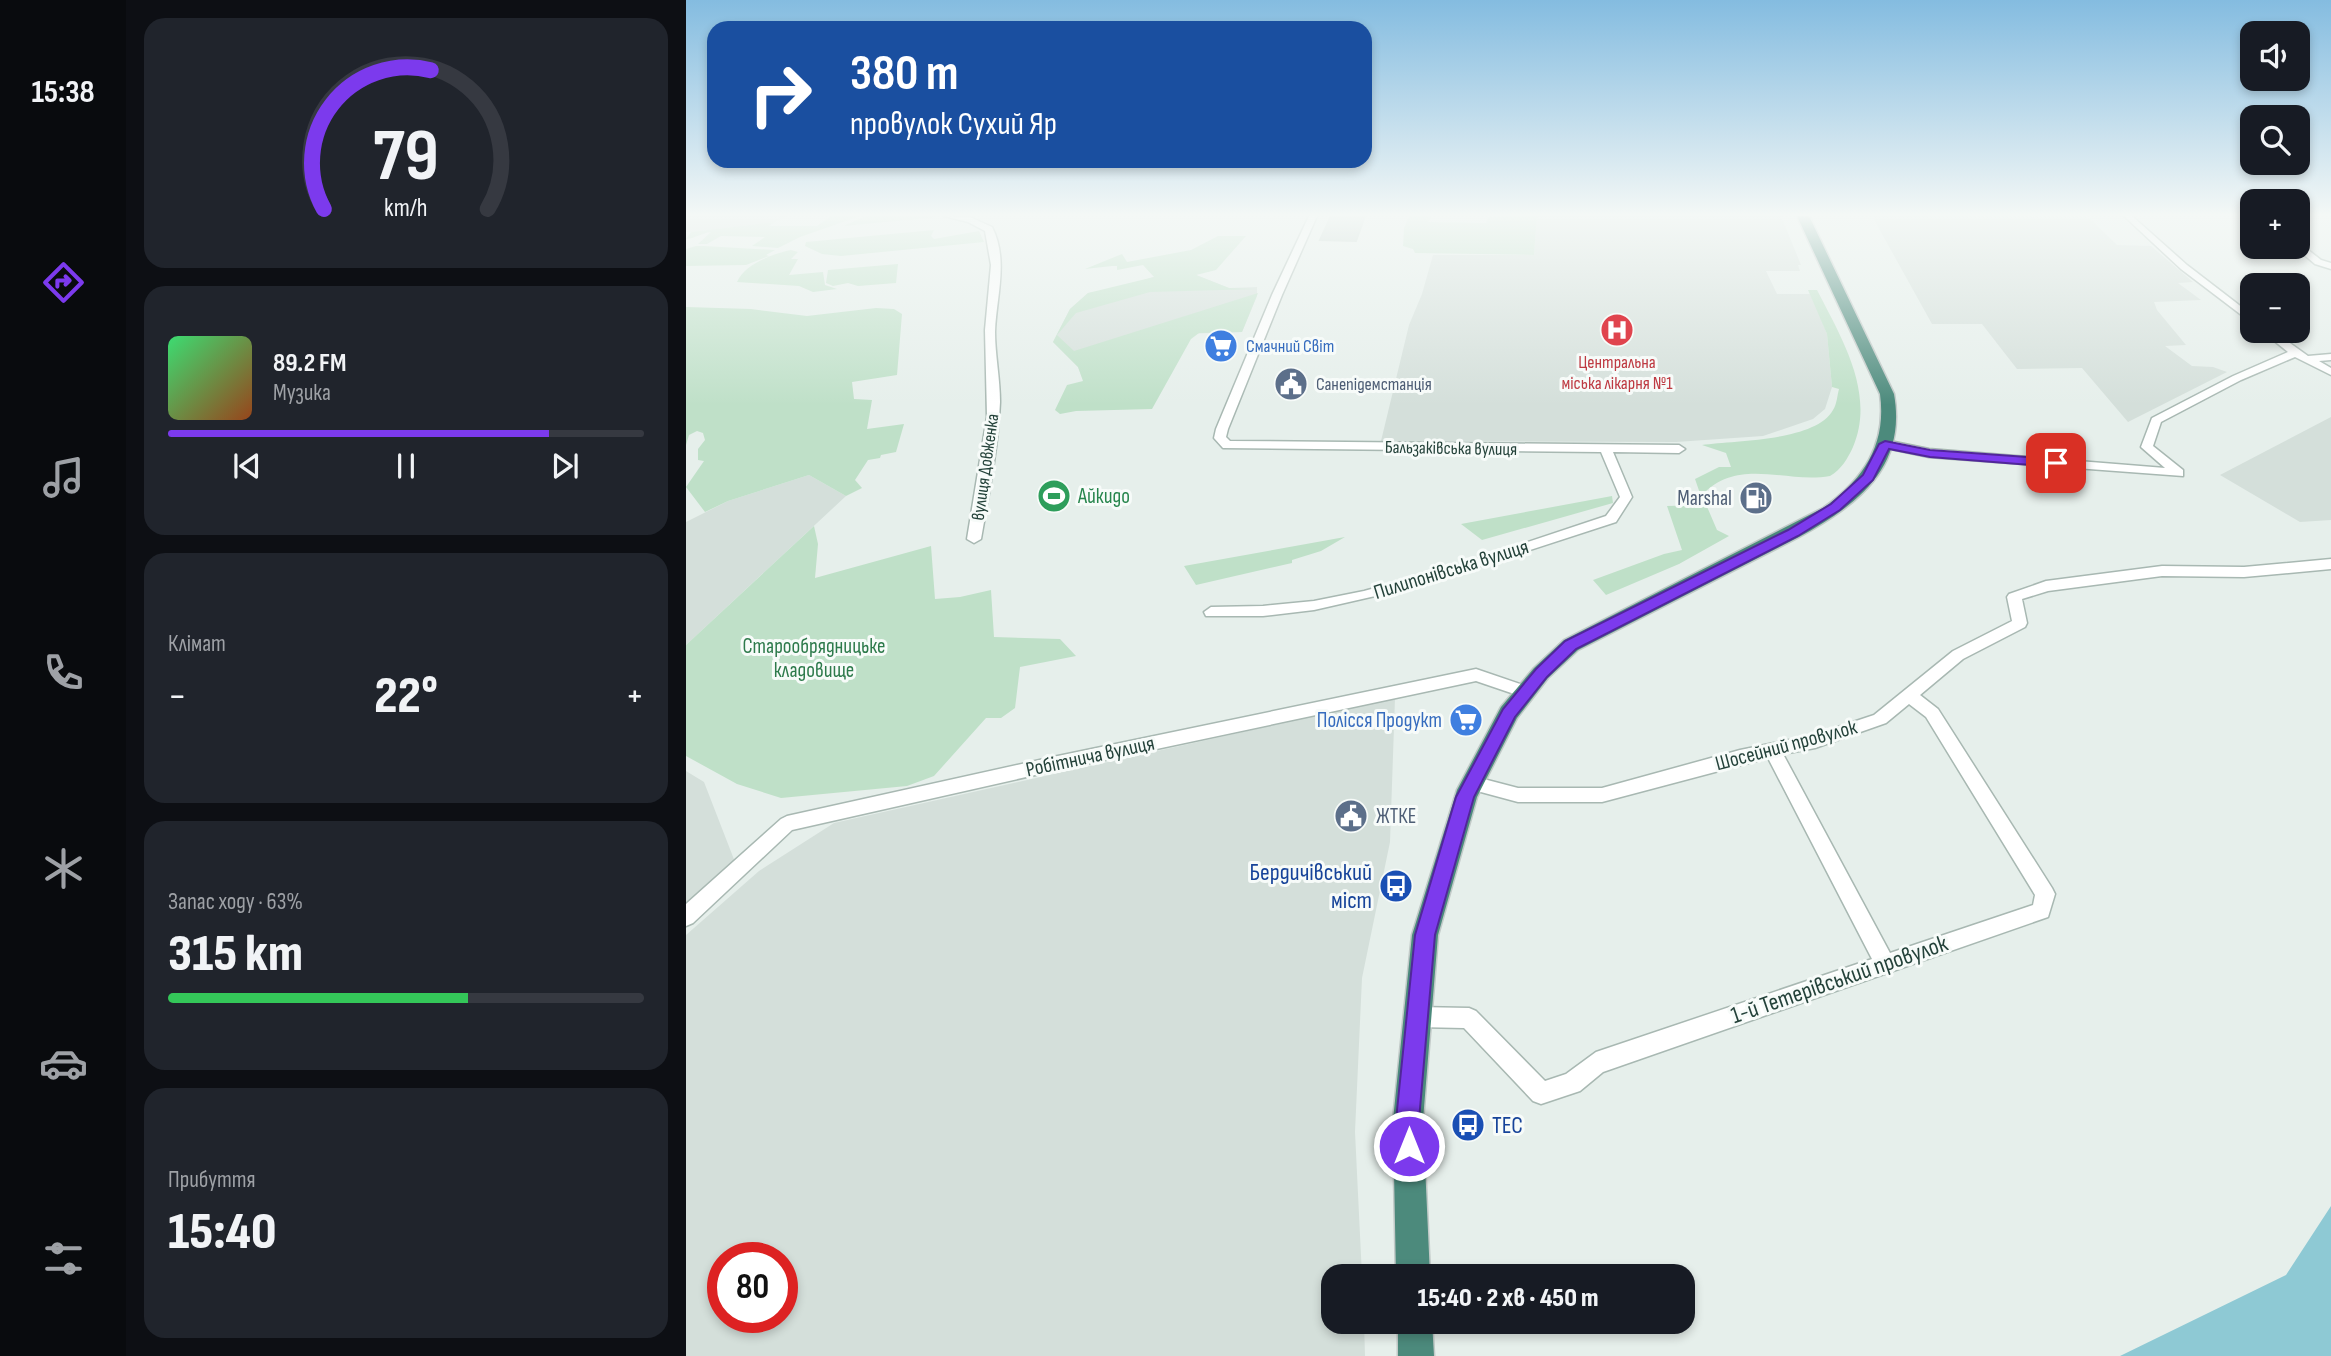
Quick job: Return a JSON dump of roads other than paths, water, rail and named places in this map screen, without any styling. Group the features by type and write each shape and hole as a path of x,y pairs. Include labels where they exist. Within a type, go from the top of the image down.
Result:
{"highway":[{"path":"1413,1264 1408,1120 1425,935 1465,797 1509,713 1571,645 1793,533 1836,507 1869,477 1885,444 1891,414 1887,394 1833,279"},
{"path":"1415,1334 1416,1356"}],"street":[{"name":"вулиця Довженка","path":"974,538 993,427 994,380 989,352 995,279"},
{"name":"Бальзаківська вулиця","path":"1284,279 1222,429 1220,438 1224,443 1233,446 1679,449"},
{"path":"2200,279 2240,311"},
{"path":"2283,343 2300,356 2331,372"},
{"path":"1885,444 1930,453 2179,473 2147,447 2156,420 2236,378 2300,356 2331,357"},
{"name":"Пилипонівська вулиця","path":"1211,612 1304,608 1398,587 1611,519 1626,497 1606,449"},
{"name":"Шосейний провулок","path":"1472,783 1518,795 1602,795 1815,741 1880,719 1958,655 2020,623 2014,597 2046,586 2162,571 2244,572 2331,564"},
{"name":"Робітнича вулиця","path":"686,917 787,824 1080,758 1476,675 1526,692"},
{"name":"1-й Тетерівський провулок","path":"1418,1017 1469,1018 1541,1093 1572,1083 1596,1063 2041,911 2045,894 1932,713 1908,694"},
{"path":"1772,750 1885,964"}],"water":[{"path":"2331,1206 2331,1356 2120,1356 2286,1275"}],"place":[{"name":"Центральна міська лікарня №1","path":"1617,330"},
{"name":"Смачний Світ","path":"1221,346"},
{"name":"Санепідемстанція","path":"1291,384"},
{"name":"Айкидо","path":"1054,496"},
{"name":"Marshal","path":"1756,498"},
{"name":"Полісся Продукт","path":"1466,720"},
{"name":"ЖТКЕ","path":"1351,816"},
{"name":"Бердичівський міст","path":"1396,886"},
{"name":"ТЕС","path":"1468,1125"}],"park label":[{"name":"Старообрядницьке кладовище","path":"814,658"}]}
